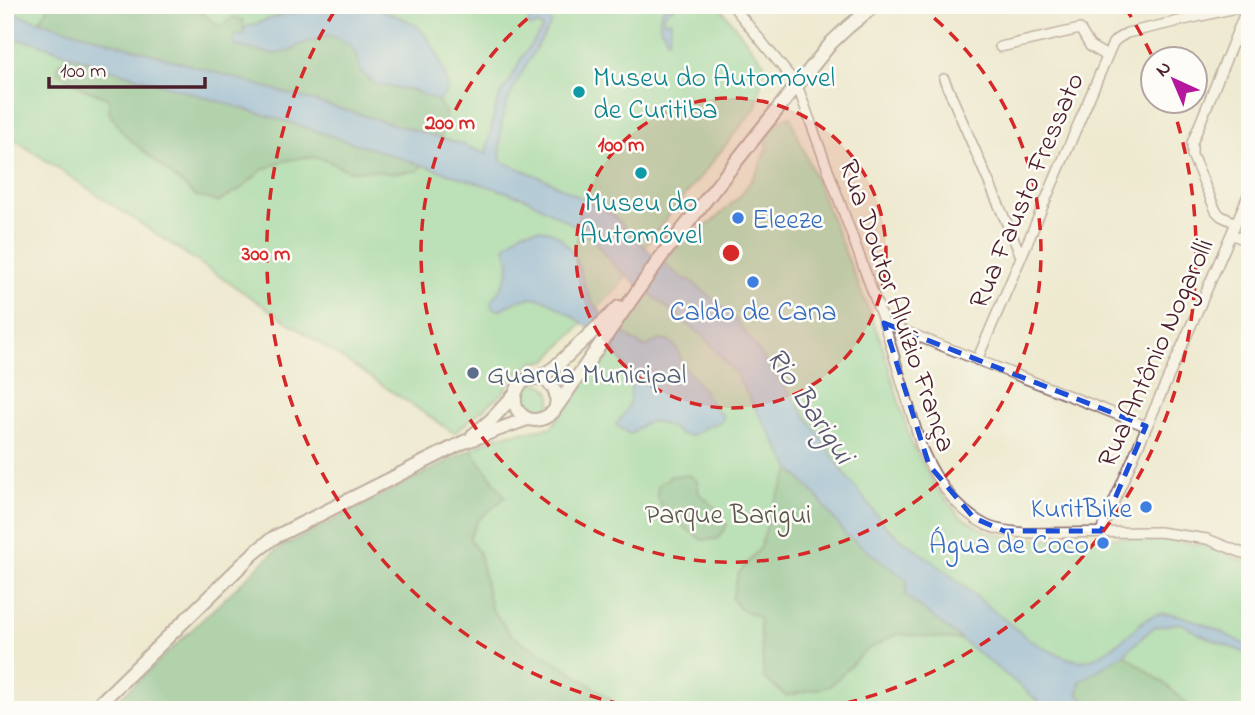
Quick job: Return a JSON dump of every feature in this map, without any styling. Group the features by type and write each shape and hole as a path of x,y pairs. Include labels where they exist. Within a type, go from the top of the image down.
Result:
{"main road":[{"path":"464,442 492,419 515,394 521,383 538,378 555,367 615,315 832,43 875,5"},
{"path":"93,710 253,554 273,538 464,442 527,419 548,417 596,349 615,315"},
{"path":"538,378 550,383 554,388 556,406"},
{"path":"515,394 517,409 527,419"}],"street":[{"name":"Rua Doutor Aluízio França","path":"732,5 797,85 884,323 922,449 939,481 961,506 987,526 1004,531 1137,531 1181,534 1207,539 1250,556"},
{"name":"Rua Fausto Fressato","path":"977,360 1107,56 1117,39 1127,33 1249,5"},
{"path":"1236,223 1216,211 1192,151 1192,143 1249,5"},
{"path":"1000,47 1080,29 1090,46 1107,56"},
{"path":"1234,40 1250,46"},
{"path":"944,79 1021,256"},
{"name":"Rua Antônio Nogarolli","path":"1101,531 1250,191"},
{"path":"1231,234 1250,242"},
{"path":"884,323 1146,426"}],"highlighted area":[{"path":"884,323 1146,426 1101,531 1004,531 974,518 929,465"}],"green space":[{"path":"5,5 718,5 765,64 756,107 652,237 618,287 546,361 535,362 513,376 503,393 454,433 5,133"},
{"path":"47,5 191,5 220,26 234,17 243,20 244,34 234,45 274,54 291,51 299,45 328,34 348,43 355,51 361,72 376,85 412,90 438,101 445,112 444,132 440,138 39,21 48,9"},
{"path":"69,55 423,165 418,171 349,171 321,158 305,157 280,162 262,170 242,188 218,202 196,196 126,136 109,113 109,99 82,88 58,72 58,64"},
{"name":"Parque Barigui","path":"790,116 881,341 911,442 936,488 960,516 984,530 1015,539 1154,537 1212,547 1250,564 1250,710 626,710 566,668 512,636 491,608 479,553 469,538 478,520 505,497 471,449 498,436 552,427 589,367 681,239 711,223 741,195 758,170 767,146 767,127"},
{"path":"535,383 546,388 551,399 546,410 535,415 524,410 519,399 524,388"},
{"path":"471,449 505,497 478,520 469,538 479,553 491,608 512,636 566,668 626,710 107,710 276,550"},
{"path":"791,469 907,580 907,596 962,640 897,634 865,651 830,686 786,696 764,678 759,617 740,609 732,599 738,574 760,548 774,503"},
{"path":"690,475 697,481 699,493 722,514 727,526 718,539 702,540 665,513 657,496 658,485 671,476"},
{"path":"1124,654 1169,687 1193,710 1094,710 1078,694 1080,681"}],"water":[{"path":"551,5 573,5 545,15 551,22 550,26 522,72 505,109 501,131 501,161 547,180 612,214 643,246 733,316 821,437 843,472 887,528 1027,638 1065,657 1081,661 1092,659 1124,638 1146,619 1159,614 1180,616 1205,625 1250,647 1250,655 1199,634 1181,623 1154,627 1124,654 1080,681 1078,694 1094,710 1048,710 906,596 907,580 845,534 816,495 791,469 735,373 705,338 615,266 586,232 525,198 282,120 107,68 37,43 5,37 5,11 461,144 486,154 500,95 522,57 542,30 542,26 528,25 529,21 536,13"},
{"path":"665,5 675,5 663,17 664,22 671,21 667,40 660,22"},
{"path":"378,8 414,24 429,40 442,65 447,83 448,91 438,101 412,90 377,85 361,72 355,52 348,43 329,35 299,45 291,51 274,54 234,46 234,36 244,34 244,28 271,18 312,9"},
{"path":"538,229 556,234 571,250 590,298 618,328 645,347 660,340 671,342 684,367 705,392 712,406 723,416 722,421 692,436 679,434 674,429 654,421 644,424 630,434 616,425 628,406 631,392 629,378 624,364 615,352 593,330 557,306 535,298 516,302 499,310 492,308 491,303 509,271 505,247 522,231"}],"place":[{"name":"Museu do Automóvel de Curitiba","path":"579,92"},
{"name":"Museu do Automóvel","path":"641,173"},
{"name":"Eleeze","path":"738,218"},
{"name":"Caldo de Cana","path":"753,282"},
{"name":"Guarda Municipal","path":"473,373"},
{"name":"KuritBike","path":"1146,507"},
{"name":"Água de Coco","path":"1103,543"}],"water label":[{"name":"Rio Barigui","path":"811,405"}]}
